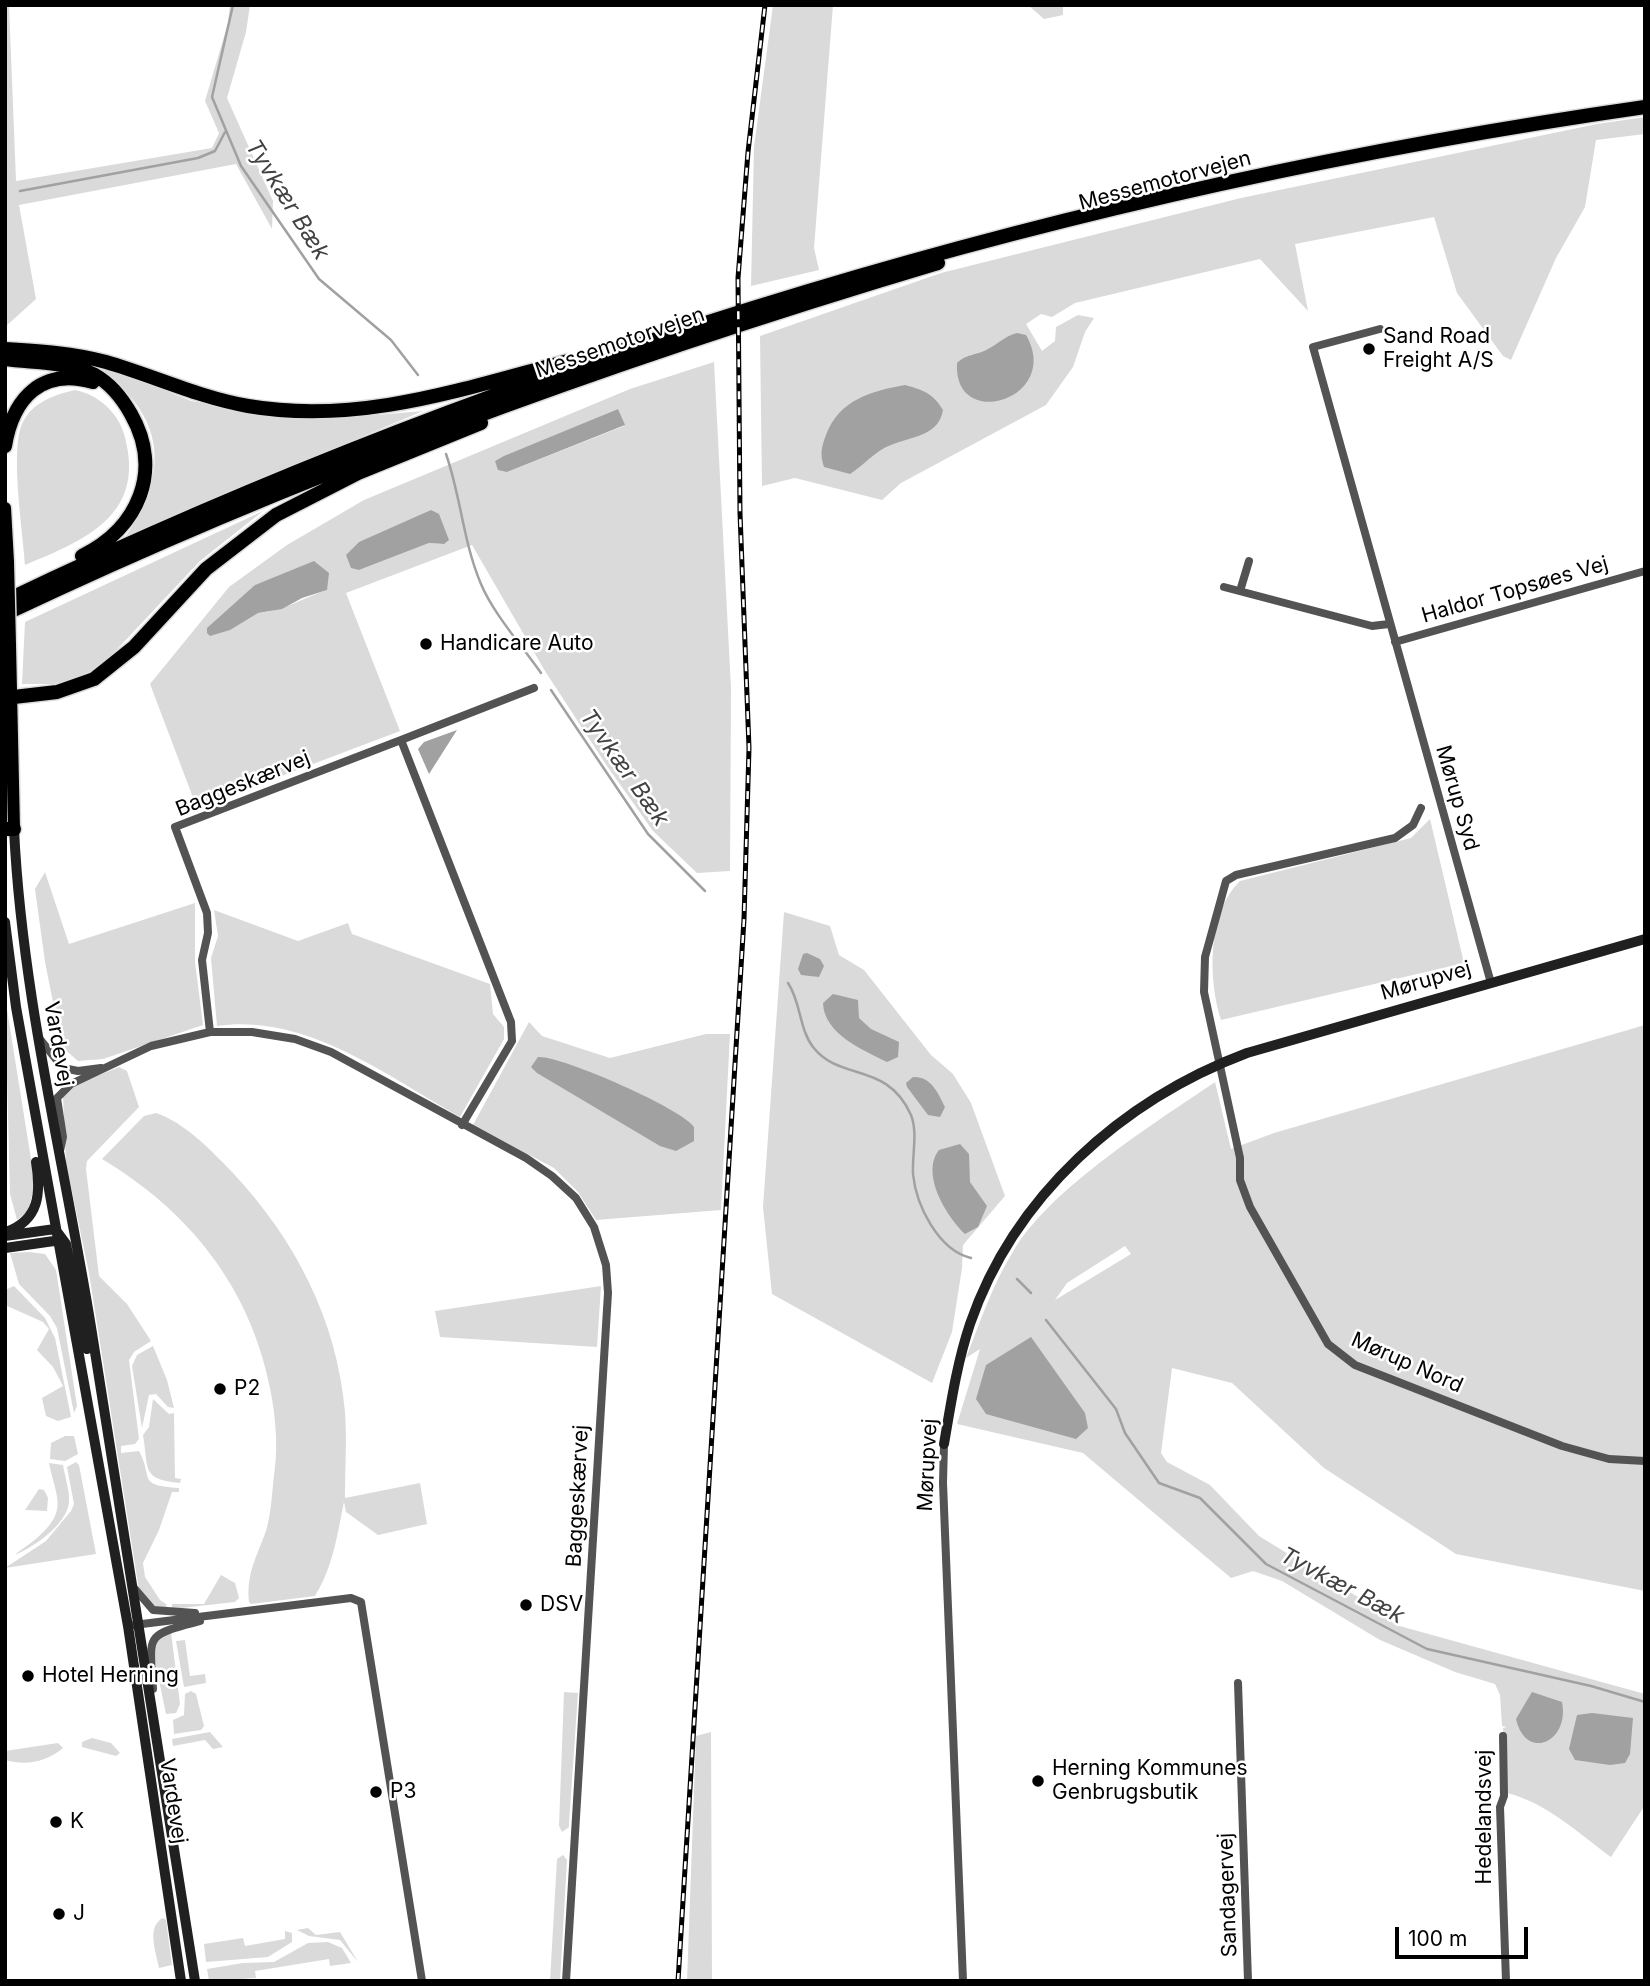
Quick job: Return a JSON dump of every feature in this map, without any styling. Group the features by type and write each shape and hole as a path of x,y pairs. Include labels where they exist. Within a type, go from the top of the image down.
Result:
{"highway":[{"name":"Messemotorvejen","path":"5,601 440,416 660,337 974,243 1151,199 1535,123 1645,107"},
{"name":"Messemotorvejen","path":"5,614 138,546 413,438 627,362 820,299 978,252 1271,175"},
{"path":"5,349 68,354 106,362 196,394 249,406 296,412 385,407 433,397 660,337"},
{"path":"5,359 77,368 96,376 114,389 126,404 142,433 146,459 143,488 132,513 117,532 92,551 5,593"},
{"path":"8,698 57,692 104,672 134,647 206,569 276,515 317,492 627,362"},
{"path":"5,446 15,408 29,393 45,383 64,377 79,378 98,383 126,404"}],"main road":[{"name":"Vardevej","path":"5,508 10,645 10,829"}],"street":[{"name":"Mørup Syd","path":"1380,328 1312,348 1491,983"},
{"path":"1240,591 1250,561"},
{"name":"Haldor Topsøes Vej","path":"1395,642 1645,571"},
{"path":"1224,587 1372,626 1389,624"},
{"name":"Baggeskærvej","path":"210,1032 202,960 208,933 208,912 175,827 534,688"},
{"path":"401,740 511,1022 512,1041 462,1125"},
{"path":"1219,1063 1204,992 1205,957 1226,881 1236,875 1395,838 1413,825 1421,808"},
{"name":"Vardevej","path":"10,829 22,939 37,1037 74,1229 130,1580 134,1631 181,1981"},
{"name":"Vardevej","path":"5,922 27,1073 55,1229 60,1241 134,1631 152,1710 195,1981"},
{"name":"Mørupvej","path":"963,1981 943,1494 944,1444 956,1371 970,1323 1008,1244 1041,1198 1080,1155 1113,1126 1169,1088 1219,1063 1276,1043 1645,939"},
{"name":"Baggeskærvej","path":"59,1157 63,1137 58,1098 71,1084 151,1046 210,1032 252,1032 295,1040 331,1052 526,1158 576,1198 594,1227 606,1265 608,1293 565,1981"},
{"name":"Baggeskærvej","path":"37,1037 63,1068 78,1071 101,1068"},
{"name":"Mørup Nord","path":"1219,1063 1240,1158 1240,1180 1250,1207 1328,1344 1339,1355 1355,1365 1562,1446 1609,1459 1645,1461"},
{"path":"5,1234 32,1215 40,1187 23,1083 27,1073"},
{"path":"5,1234 55,1229"},
{"path":"5,1248 60,1241 74,1229"},
{"path":"60,1241 66,1244 101,1405"},
{"name":"Vardevej","path":"130,1580 143,1602 153,1610 226,1615"},
{"name":"Vardevej","path":"134,1631 226,1615 355,1598 364,1611 422,1981"},
{"name":"Vardevej","path":"152,1710 150,1645 155,1636 226,1615"},
{"path":"134,1631 163,1632"},
{"name":"Sandagervej","path":"1238,1683 1248,1981"},
{"name":"Hedelandsvej","path":"1503,1737 1504,1796 1500,1807 1506,1981"}],"shaded area":[{"path":"5,5 9,5 16,181 212,148 219,133 205,101 228,23 230,5 250,5 246,32 227,98 273,201 272,229 236,164 19,205 36,299 5,327"},
{"path":"773,5 833,5 814,248 819,270 751,286 754,147"},
{"path":"1028,5 1063,5 1063,15 1044,19"},
{"path":"1645,117 1645,134 1596,140 1585,207 1556,258 1511,360 1503,356 1457,293 1434,217 1295,244 1308,311 1260,259 1075,303 1052,317 1041,314 1026,324 1042,351 1055,341 1056,327 1078,315 1094,318 1085,332 1073,367 1046,405 901,483 882,500 795,478 762,486 760,336 941,273 1241,198 1597,124"},
{"path":"1017,333 1026,335 1033,357 1030,376 1019,390 1004,399 987,402 971,397 960,385 957,363"},
{"path":"714,362 731,688 730,871 697,873 653,831 545,671 472,545 346,593 400,731 197,808 150,684 229,587 287,545 364,500 630,389","holes":["618,409 624,426 507,472 495,461","431,510 444,544 429,543 359,570 399,526","274,578 327,590 284,607 258,613 255,585"]},
{"path":"83,364 106,367 191,401 296,418 354,417 423,411 126,536 138,518 152,481 155,462 153,444 148,425 124,390"},
{"path":"905,385 927,393 939,404 943,410 934,427 881,450 850,474 824,467 823,444 839,413 868,394"},
{"path":"75,390 99,400 117,418 124,434 129,462 127,485 119,504 107,520 70,545 25,565 17,472 22,424 38,405 52,397"},
{"path":"618,409 625,425 507,472 498,470 495,461 504,456"},
{"path":"431,510 439,514 449,540 444,544 429,543 359,570 351,568 346,555 359,542"},
{"path":"263,511 200,561 107,660 86,674 55,684 22,684 25,622"},
{"path":"314,561 329,573 327,590 302,598 282,609 258,613 230,630 210,636 207,633 207,628 255,585"},
{"path":"457,730 429,774 418,749 424,742"},
{"path":"1430,819 1464,963 1221,1020 1214,986 1213,947 1221,910 1240,881 1411,838"},
{"path":"45,872 69,944 195,903 195,962 203,1025 103,1059 78,1061 62,1047 45,962 35,889"},
{"path":"214,910 298,941 348,923 352,934 490,984 493,1014 504,1027 504,1039 460,1117 374,1067 314,1038 250,1024 217,1026 211,958 218,936"},
{"path":"784,912 830,926 839,955 864,970 931,1055 953,1074 971,1103 1005,1196 963,1245 952,1332 932,1383 772,1294 763,1207"},
{"path":"803,954 820,959 824,966 819,977 801,975 798,969"},
{"path":"833,994 858,1000 859,1018 871,1029 899,1042 898,1057 887,1062 846,1040 837,1032 825,1014 823,1003"},
{"path":"5,997 35,1184 28,1211 17,1220 10,1194"},
{"path":"529,1022 542,1036 610,1058 706,1034 730,1034 721,1210 596,1220 578,1192 554,1168 473,1125"},
{"path":"1645,1025 1645,1591 1456,1554 1324,1468 1232,1383 1172,1368 1161,1453 1167,1462 1210,1485 1259,1536 1358,1597 1396,1625 1645,1694 1645,1805 1611,1857 1549,1811 1507,1793 1503,1728 1507,1727 1502,1726 1500,1695 1495,1684 1455,1672 1380,1640 1282,1581 1253,1571 1231,1578 1083,1453 957,1424 980,1349 966,1358 993,1289 1006,1263 1031,1227 1078,1180 1215,1082 1231,1149 1274,1133","holes":["1125,1246 1131,1254 1055,1300 1067,1283"]},
{"path":"538,1057 570,1065 646,1096 694,1127 694,1141 676,1151 660,1146 537,1073 531,1067"},
{"path":"119,1067 127,1071 139,1107 87,1161 86,1169 99,1276 127,1304 151,1341 134,1352 129,1360 139,1439 135,1444 121,1446 121,1453 139,1451 151,1482 179,1488 179,1492 172,1492 159,1530 143,1563 145,1577 160,1600 166,1604 167,1610 154,1607 139,1590 89,1273 66,1163 63,1096 72,1086"},
{"path":"913,1077 925,1079 937,1091 945,1107 940,1117 928,1115 907,1087 906,1083"},
{"path":"156,1113 187,1130 232,1172 275,1225 309,1283 333,1345 340,1378 346,1423 345,1498 420,1483 427,1524 378,1535 346,1512 344,1502 330,1562 315,1596 251,1604 249,1602 251,1574 270,1516 276,1438 270,1388 261,1351 248,1317 211,1255 188,1228 162,1203 102,1159 144,1116"},
{"path":"960,1144 969,1154 970,1182 987,1206 978,1227 965,1234 938,1195 933,1171 939,1150"},
{"path":"10,1253 45,1254 56,1270 77,1406 74,1413 57,1328 50,1316 19,1284"},
{"path":"14,1286 45,1318 55,1338 71,1417 58,1421 46,1416 42,1398 63,1386 53,1367 37,1350 49,1329 43,1322 5,1305 5,1290"},
{"path":"601,1286 597,1347 440,1337 435,1311"},
{"path":"1031,1337 1085,1413 1088,1428 1076,1439 986,1414 976,1399 986,1365"},
{"path":"153,1346 167,1380 174,1408 168,1407 156,1394 149,1395 142,1428 132,1366 137,1355"},
{"path":"153,1399 169,1414 174,1413 175,1478 181,1479 180,1483 159,1479 149,1471 147,1465 143,1435 149,1427"},
{"path":"65,1436 74,1436 78,1454 65,1461 50,1459 51,1443"},
{"path":"76,1462 79,1465 96,1554 5,1568 46,1541 71,1511 74,1504 67,1467"},
{"path":"49,1463 63,1465 69,1494 67,1511 48,1534 15,1555 47,1528 57,1511 57,1495"},
{"path":"39,1489 44,1490 48,1498 47,1511 25,1510"},
{"path":"221,1575 235,1583 239,1598 235,1602 172,1609 172,1604 204,1604"},
{"path":"171,1632 180,1704 176,1713 166,1714 153,1651 155,1642"},
{"path":"185,1640 190,1676 205,1674 206,1683 184,1687 176,1641"},
{"path":"191,1691 196,1694 204,1726 201,1730 174,1734 173,1720 184,1715 185,1694"},
{"path":"564,1692 578,1693 569,1827 562,1832 559,1826"},
{"path":"1532,1692 1562,1702 1560,1728 1546,1742 1529,1740 1521,1732 1516,1719"},
{"path":"1592,1713 1633,1718 1630,1754 1625,1763 1610,1765 1575,1760 1569,1749 1577,1715"},
{"path":"210,1732 223,1747 213,1749 205,1740 173,1746 172,1739"},
{"path":"711,1732 712,1981 687,1981 696,1736"},
{"path":"92,1738 111,1743 120,1753 116,1756 82,1747 82,1742"},
{"path":"58,1743 63,1748 43,1760 28,1763 5,1760 5,1751"},
{"path":"563,1855 567,1860 560,1981 550,1981 557,1859"},
{"path":"163,1918 166,1920 172,1965 159,1968 153,1933"},
{"path":"308,1928 316,1935 340,1932 358,1962 340,1940 309,1936 297,1930"},
{"path":"285,1931 292,1933 292,1942 268,1957 206,1962 204,1944 243,1938 245,1946 285,1939"},
{"path":"328,1942 342,1948 351,1963 330,1966 329,1959 255,1971 256,1978 209,1981 207,1969 243,1963 274,1962 308,1943"}],"waterway":[{"name":"Tyvkær Bæk","path":"233,5 212,97 241,166 319,279 391,340 418,375"},
{"path":"20,191 198,158 215,151 225,132"},
{"name":"Tyvkær Bæk","path":"446,454 470,552 481,584 500,618 541,673"},
{"name":"Tyvkær Bæk","path":"551,690 648,834 705,891"},
{"name":"Tyvkær Bæk","path":"788,983 808,1040 813,1047 836,1065 877,1079 901,1098 913,1122 913,1174 924,1212 948,1246 971,1258"},
{"name":"Tyvkær Bæk","path":"1017,1279 1031,1293"},
{"name":"Tyvkær Bæk","path":"1046,1320 1116,1409 1125,1433 1159,1483 1200,1498 1266,1564 1427,1649 1591,1686 1645,1702"}],"railway":[{"path":"678,1981 744,919 749,748 740,513 738,278 748,152 765,5"}],"place":[{"name":"Sand Road Freight A/S","path":"1369,349"},
{"name":"Handicare Auto","path":"426,644"},
{"name":"P2","path":"220,1389"},
{"name":"DSV","path":"526,1605"},
{"name":"Hotel Herning","path":"28,1676"},
{"name":"Herning Kommunes Genbrugsbutik","path":"1038,1781"},
{"name":"P3","path":"376,1792"},
{"name":"K","path":"56,1822"},
{"name":"J","path":"59,1914"}]}
